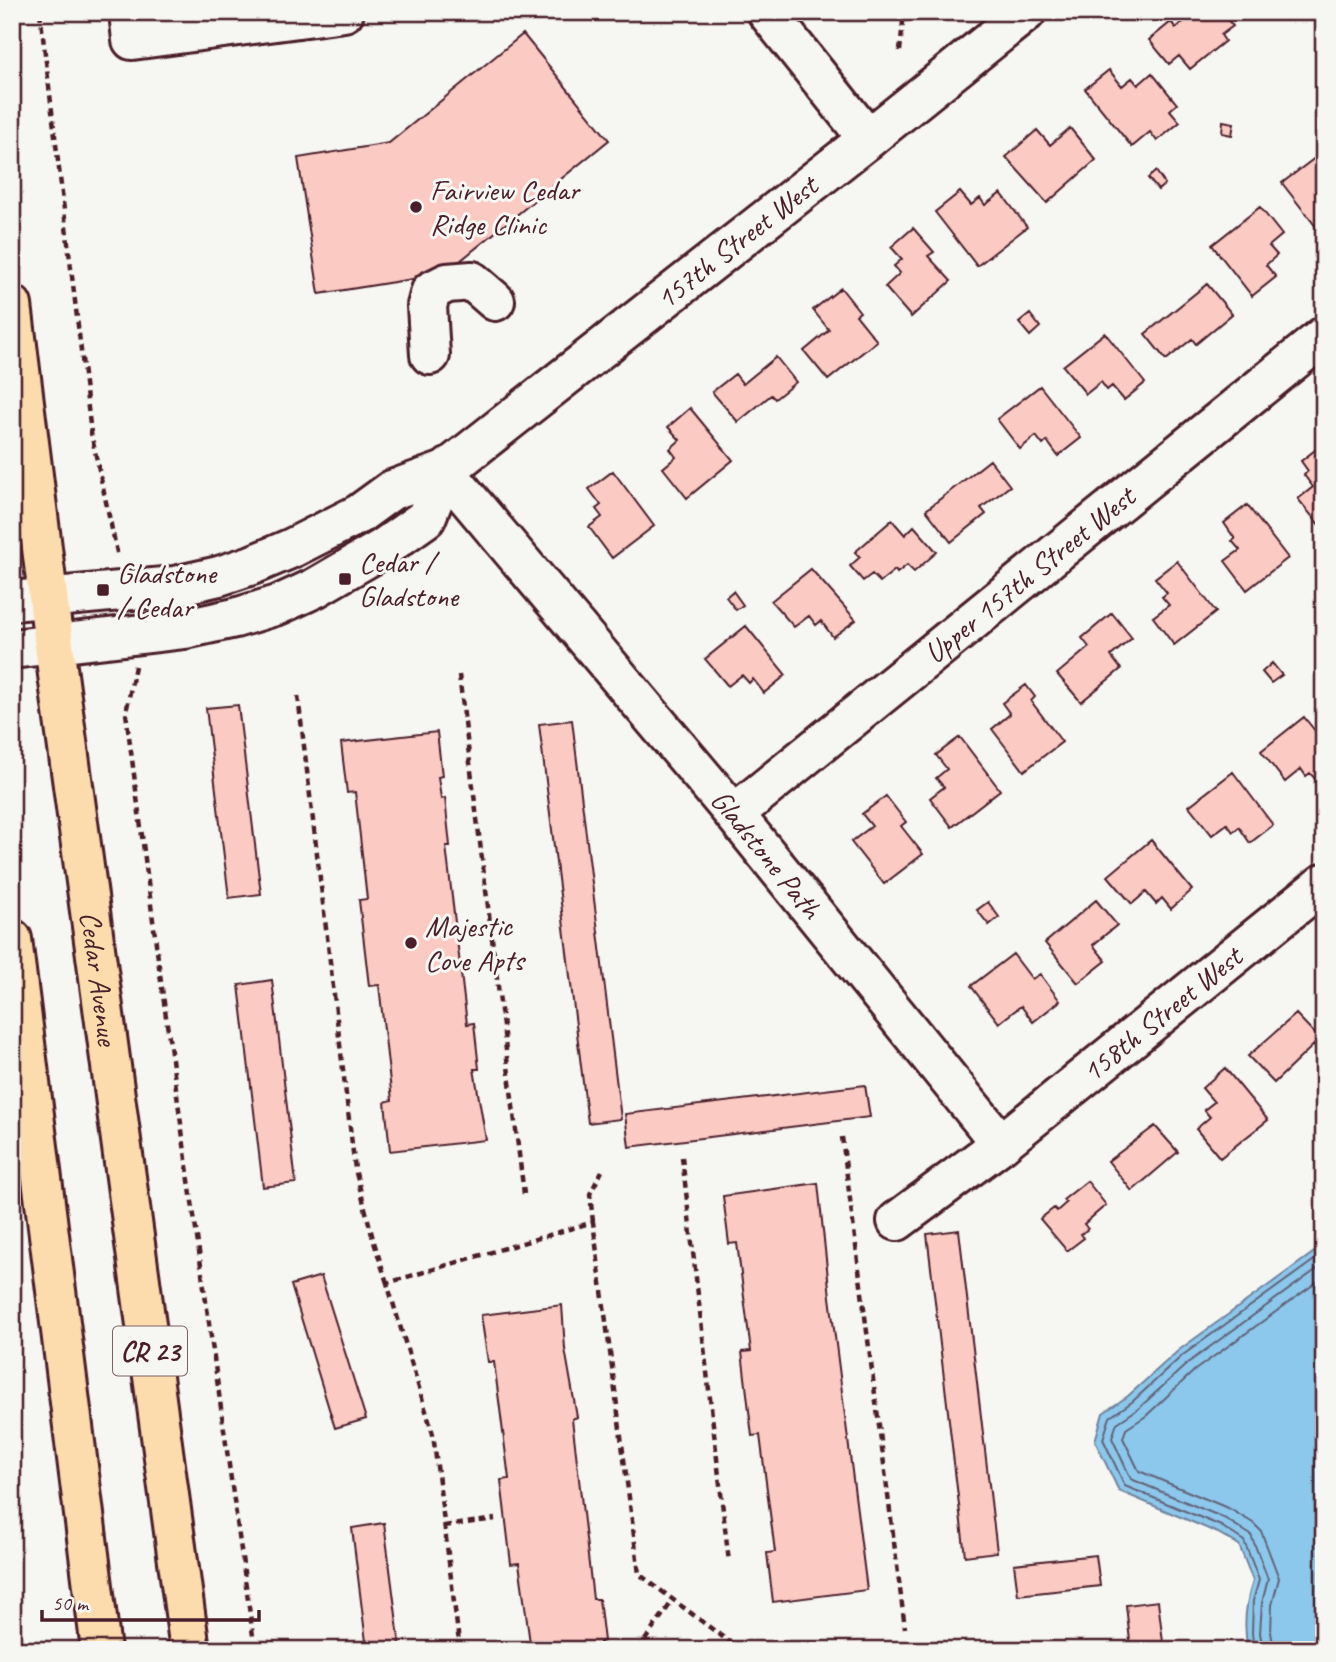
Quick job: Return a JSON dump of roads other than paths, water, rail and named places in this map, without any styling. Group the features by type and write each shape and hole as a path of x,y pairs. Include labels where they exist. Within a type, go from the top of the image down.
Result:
{"main road":[{"name":"Cedar Avenue","path":"12,305 30,599 54,645 190,1650"},
{"path":"12,939 101,1650"}],"street":[{"path":"129,12 132,40 344,12"},
{"path":"766,12 868,139"},
{"name":"157th Street West","path":"30,599 175,586 252,565 327,532 359,514 392,490 446,471 1026,12"},
{"path":"430,355 427,306 431,292 447,283 471,281 495,301"},
{"name":"Upper 157th Street West","path":"734,814 1324,336"},
{"name":"157th Street West","path":"12,649 185,629 278,605 315,588 382,550 426,518 446,471"},
{"name":"Gladstone Path","path":"446,471 734,814 1001,1144"},
{"name":"158th Street West","path":"1001,1144 1324,883"},
{"path":"897,1220 1001,1144"}],"water":[{"path":"1324,1245 1324,1650 1248,1650 1246,1615 1253,1581 1239,1545 1218,1533 1119,1491 1095,1441 1103,1413 1128,1396 1179,1350"}],"place":[{"name":"Fairview Cedar Ridge Clinic","path":"416,207"},
{"name":"Cedar / Gladstone","path":"345,579"},
{"name":"Gladstone / Cedar","path":"103,590"},
{"name":"Majestic Cove Apts","path":"411,943"}]}
